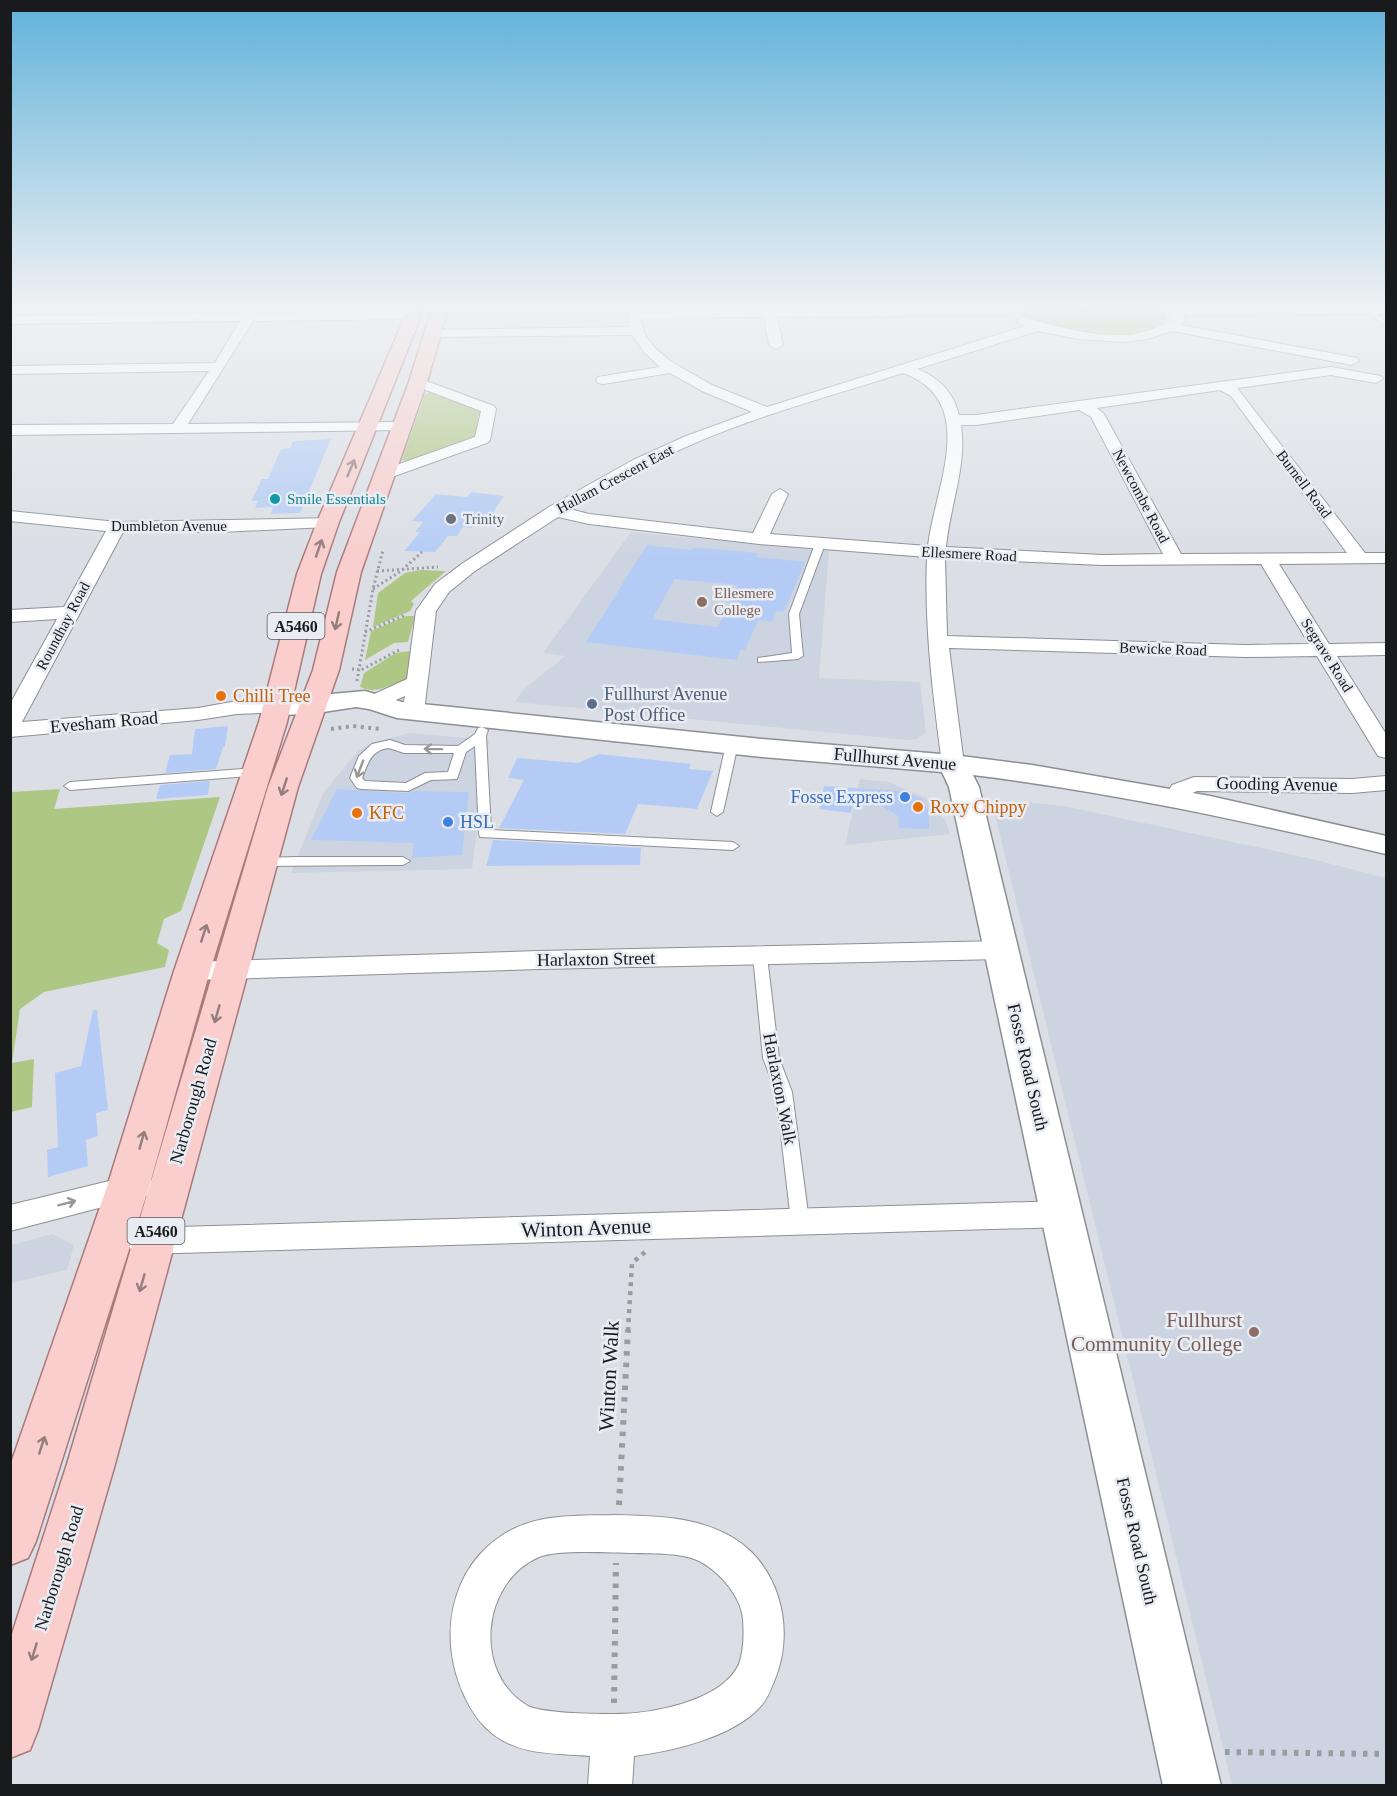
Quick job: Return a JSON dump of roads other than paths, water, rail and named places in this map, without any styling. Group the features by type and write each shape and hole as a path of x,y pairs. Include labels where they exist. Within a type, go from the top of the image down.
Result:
{"main road":[{"name":"Narborough Road","path":"10,1540 18,1496 110,1243 128,1187 211,970 262,862 283,787 295,706 309,574 383,389"},
{"name":"Narborough Road","path":"10,1730 91,1464 170,1181 211,970 257,772 295,706 326,670 349,572 415,389"}],"street":[{"path":"178,428 204,389"},
{"path":"383,475 482,440 489,409 436,389"},
{"path":"715,389 766,412"},
{"name":"Hallam Crescent East","path":"396,708 416,683 426,611 442,588 469,567 555,511 639,463 766,412 840,389"},
{"name":"Fosse Road South","path":"941,389 953,420 956,452 941,516 936,552 935,584 953,764 964,788 1188,1768"},
{"path":"953,420 976,420 1203,389"},
{"name":"Burnell Road","path":"1228,389 1236,393 1360,558"},
{"name":"Newcombe Road","path":"1083,406 1097,414 1174,560"},
{"path":"10,430 400,427"},
{"path":"759,538 780,494"},
{"name":"Ellesmere Road","path":"555,511 589,519 759,538 936,552 1102,560 1386,558"},
{"name":"Dumbleton Avenue","path":"10,516 117,527 220,527 328,522"},
{"name":"Roundhay Road","path":"10,724 117,527"},
{"name":"Segrave Road","path":"1267,560 1386,751"},
{"path":"10,616 71,612"},
{"name":"Bewicke Road","path":"939,642 1245,651 1386,649"},
{"path":"396,708 416,683"},
{"name":"Fullhurst Avenue","path":"295,706 378,716 396,708 482,728 732,744 953,764 1035,774 1176,799 1299,824 1386,845"},
{"name":"Evesham Road","path":"10,730 198,714 214,718 254,715 295,706"},
{"name":"Gooding Avenue","path":"1176,799 1180,790 1194,784 1352,786 1386,783"},
{"name":"Harlaxton Street","path":"211,970 1001,950"},
{"path":"10,1218 128,1187 170,1181"},
{"name":"Winton Avenue","path":"110,1243 1063,1214"},
{"path":"18,1496 67,1480 91,1464"},
{"path":"561,1535 681,1538 707,1545 726,1558 746,1577 757,1592 764,1623 764,1646 759,1667 744,1692 723,1708 662,1731 614,1736 530,1730 513,1722 495,1706 483,1688 472,1663 470,1639 472,1610 478,1592 506,1557 518,1547 539,1537 561,1535"},
{"path":"610,1785 614,1736"}],"lane":[{"path":"762,660 798,656 794,614 820,544"},
{"path":"461,750 404,749 390,744 376,746 365,756 356,778 361,785 408,787 429,776 453,776 461,750 482,728"},
{"path":"482,728 485,834 733,846"},
{"path":"717,812 732,744"},
{"path":"70,786 257,772"},
{"path":"262,862 299,859 368,863 403,861"},
{"name":"Harlaxton Walk","path":"760,956 771,1058 784,1092 800,1221"}],"place":[{"name":"Smile Essentials","path":"275,499"},
{"name":"Trinity","path":"451,519"},
{"name":"Ellesmere College","path":"702,602"},
{"name":"Chilli Tree","path":"221,696"},
{"name":"Fullhurst Avenue Post Office","path":"592,704"},
{"name":"Fosse Express","path":"905,797"},
{"name":"Roxy Chippy","path":"918,807"},
{"name":"KFC","path":"357,813"},
{"name":"HSL","path":"448,822"},
{"name":"Fullhurst Community College","path":"1254,1332"}]}
